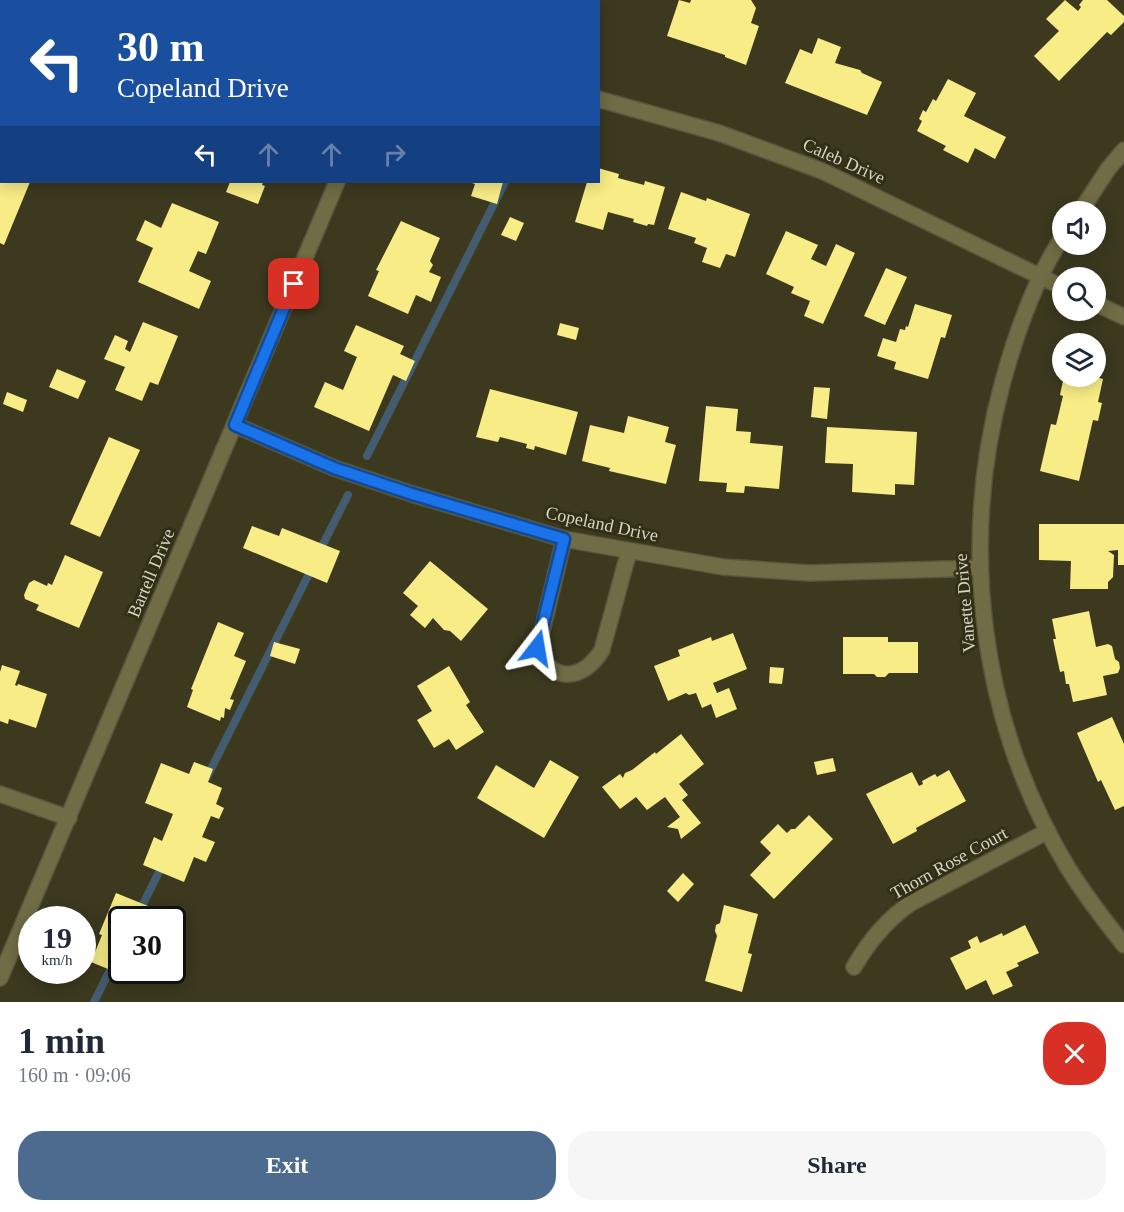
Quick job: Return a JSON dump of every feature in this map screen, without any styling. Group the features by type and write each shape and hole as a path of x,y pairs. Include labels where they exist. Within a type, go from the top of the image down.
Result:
{"street":[{"name":"Caleb Drive","path":"600,100 719,133 822,171 1052,282"},
{"path":"1087,201 1108,169 1124,150"},
{"name":"Bartell Drive","path":"0,978 337,183"},
{"name":"Vanette Drive","path":"1053,255 1041,277 1012,349 993,417 982,486 979,568 989,655 998,699 1019,768 1048,831 1068,867 1093,906 1124,945"},
{"path":"1106,308 1124,317"},
{"name":"Copeland Drive","path":"235,425 345,471 412,494 564,539 723,567 809,573 979,568"},
{"path":"564,539 537,648 541,659 556,673 569,674 580,671 595,662 602,650 628,551"},
{"path":"0,794 69,818"},
{"name":"Thorn Rose Court","path":"854,967 868,943 894,915 911,903 1048,831"}],"building":[{"path":"679,0 690,3 691,0 751,0 756,8 751,23 759,26 746,65 725,57 725,55 667,36"},
{"path":"1065,0 1078,11 1083,0 1107,0 1124,16 1124,22 1111,35 1107,32 1059,81 1034,56 1059,31 1046,19"},
{"path":"818,38 841,47 835,63 860,70 882,82 867,115 785,83 800,49 812,54"},
{"path":"948,79 976,93 964,116 1006,137 995,159 975,148 968,163 943,150 946,146 917,131 922,121 919,119 923,110 926,112 933,99 936,101"},
{"path":"600,169 619,174 618,178 644,185 645,181 665,187 654,225 648,224 647,226 633,222 634,219 608,212 603,230 575,222 587,183 600,183"},
{"path":"0,183 30,183 4,245 0,243"},
{"path":"230,183 263,183 265,186 258,204 226,192"},
{"path":"472,183 503,183 497,204 471,196 475,184"},
{"path":"681,192 706,201 707,198 750,214 735,257 726,254 720,268 702,262 707,248 694,243 696,238 668,229"},
{"path":"172,203 219,222 206,254 198,251 189,271 211,281 199,309 138,282 153,248 136,240 145,220 161,228"},
{"path":"510,217 524,223 516,241 501,235"},
{"path":"401,221 440,238 430,261 433,265 429,272 441,277 431,302 416,295 408,314 368,296 379,271 376,270"},
{"path":"786,231 818,245 811,259 826,266 836,244 855,253 823,324 804,316 810,301 791,293 794,287 766,274"},
{"path":"886,268 907,277 885,325 864,316"},
{"path":"915,304 952,315 945,338 941,337 928,379 894,369 896,362 877,356 883,338 896,342 900,329 905,330 906,326 908,327"},
{"path":"143,322 178,336 158,385 150,382 142,401 115,390 125,367 104,359 115,335 128,341 125,349 130,352"},
{"path":"560,323 579,328 576,340 557,335"},
{"path":"356,325 404,346 400,354 415,361 406,381 393,375 369,431 314,407 325,382 343,390 357,357 344,351"},
{"path":"57,369 86,381 78,399 49,387"},
{"path":"814,387 830,388 827,419 811,417"},
{"path":"1062,387 1101,387 1098,402 1102,403 1098,421 1093,420 1079,481 1040,471 1051,424 1056,425 1063,396 1060,395"},
{"path":"490,389 578,412 566,455 535,446 534,450 526,448 527,444 500,437 498,442 476,437"},
{"path":"7,392 27,400 23,412 3,404"},
{"path":"706,406 738,409 736,431 751,432 750,443 783,446 779,489 745,486 744,493 726,492 727,483 699,481"},
{"path":"628,416 669,427 665,442 676,445 666,484 609,471 610,468 582,461 590,425 624,433"},
{"path":"827,427 917,432 914,485 895,484 895,495 852,492 853,464 825,463"},
{"path":"109,437 140,450 100,537 70,524"},
{"path":"1039,524 1124,524 1124,565 1118,565 1118,550 1108,551 1114,555 1113,577 1108,582 1108,589 1070,589 1071,561 1039,560"},
{"path":"252,526 279,536 282,528 340,551 327,583 243,548"},
{"path":"65,555 103,572 79,628 36,610 39,605 25,599 24,595 29,583 34,580 47,586 48,583 52,585"},
{"path":"430,561 488,609 461,641 450,631 444,630 433,618 425,628 410,615 418,606 403,593"},
{"path":"1089,611 1096,647 1108,644 1112,646 1120,668 1118,673 1103,676 1107,695 1073,702 1064,671 1060,672 1053,639 1056,639 1052,619"},
{"path":"218,622 244,633 234,656 246,661 230,699 234,700 230,710 225,708 224,718 221,717 220,721 187,707 193,690 191,689"},
{"path":"733,633 747,669 713,683 717,693 729,688 737,709 716,718 711,704 702,708 696,693 689,695 686,693 668,701 654,666 680,656 678,650 711,637 712,641"},
{"path":"843,637 888,637 888,642 918,642 918,673 889,673 885,677 877,677 874,674 843,674"},
{"path":"274,642 300,649 295,664 270,656"},
{"path":"2,665 20,671 15,685 47,694 36,728 9,719 8,724 0,721"},
{"path":"449,666 470,702 466,705 484,732 456,750 449,739 434,748 417,720 432,711 417,686"},
{"path":"770,667 784,668 782,684 769,683"},
{"path":"1112,717 1124,744 1124,806 1115,810 1101,780 1098,782 1077,733"},
{"path":"681,734 704,764 679,784 688,795 682,800 701,823 681,839 678,829 667,827 680,817 665,797 647,810 636,797 620,809 602,787 620,774 623,778 625,773 655,752 656,754"},
{"path":"833,758 836,771 817,775 814,762"},
{"path":"550,760 579,777 544,838 477,798 496,765 534,788"},
{"path":"194,762 213,769 208,782 222,788 216,804 224,808 219,819 211,816 202,837 215,842 206,862 194,857 184,882 143,865 154,837 162,841 173,814 145,803 161,763 189,774"},
{"path":"949,770 966,801 916,828 917,831 893,844 866,794 912,772 919,786 923,784 922,781 935,774 937,777"},
{"path":"809,815 833,839 774,899 750,875 771,853 760,842 778,824 787,833 795,829"},
{"path":"683,873 694,884 678,902 667,891"},
{"path":"116,893 148,906 111,906"},
{"path":"724,905 758,914 748,953 752,954 742,992 705,981 717,936 716,925 720,923"},
{"path":"108,912 108,969 96,964 96,950 102,935 99,934"},
{"path":"1025,925 1039,953 1017,963 1019,966 1006,972 1013,986 993,995 986,980 966,990 950,958 971,948 968,941 977,936 980,943 1002,933 1003,936"}],"waterway":[{"path":"367,456 504,183"},
{"path":"318,554 348,495"},
{"path":"207,777 313,566"},
{"path":"142,906 163,864"},
{"path":"94,1002 108,974"}],"route":[{"path":"294,284 235,425 334,468 412,494 564,539 537,648"}]}
